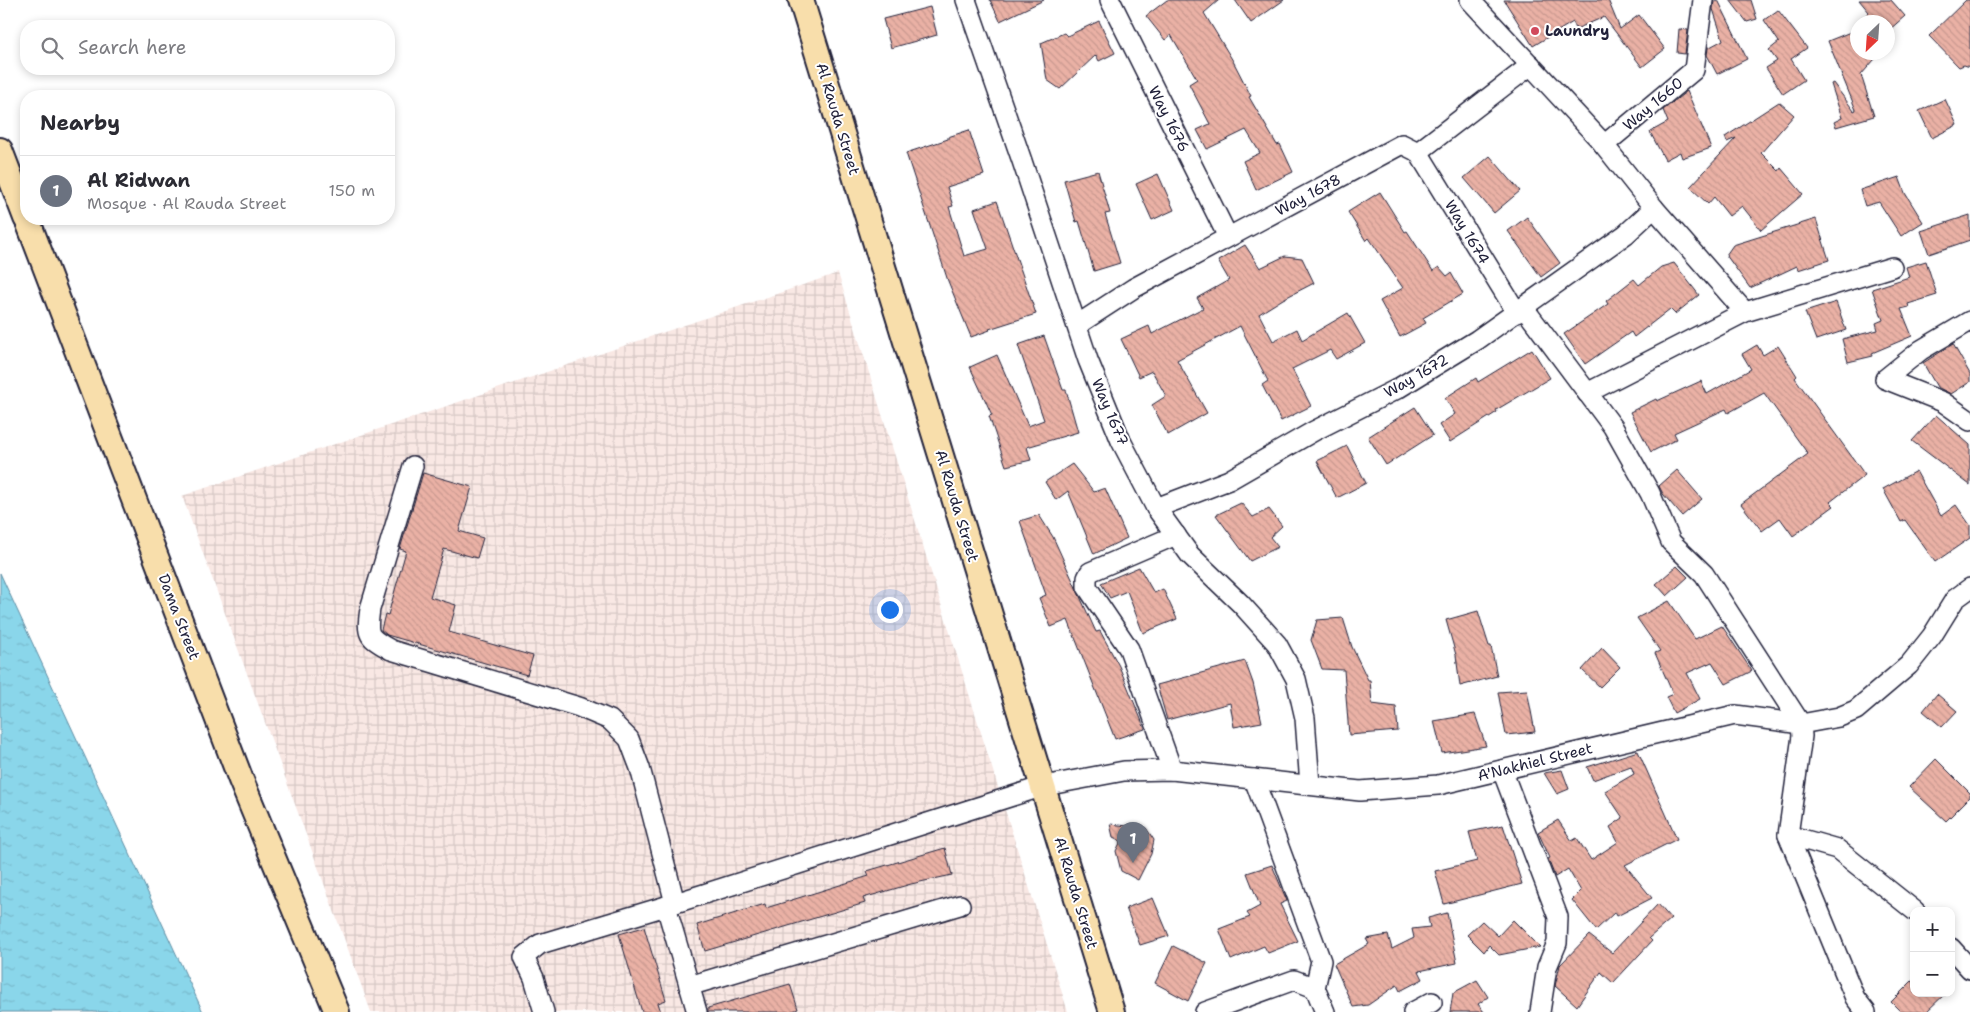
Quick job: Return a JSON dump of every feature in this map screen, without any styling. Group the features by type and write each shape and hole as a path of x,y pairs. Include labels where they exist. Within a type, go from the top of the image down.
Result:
{"main road":[{"name":"Al Rauda Street","path":"801,0 1112,1012"},
{"name":"Dama Street","path":"0,150 20,202"},
{"name":"Dama Street","path":"29,225 241,780 337,1012"}],"street":[{"name":"Way 1677","path":"966,0 1026,170 1088,360 1122,440 1156,508 1190,555 1241,604 1277,644 1296,680 1306,718 1310,785"},
{"name":"Way 1676","path":"1110,0 1228,237"},
{"path":"1470,0 1604,145 1654,208 1745,312"},
{"name":"Way 1660","path":"1604,145 1694,70 1702,0"},
{"path":"1418,152 1530,65"},
{"name":"Way 1678","path":"1077,325 1134,288 1402,144 1418,152"},
{"name":"Way 1674","path":"1418,152 1520,311 1588,393 1613,427 1650,493 1671,542 1704,574 1801,724"},
{"name":"Way 1672","path":"1156,508 1229,480 1314,431 1397,388 1477,340 1626,234 1654,208"},
{"path":"1588,393 1745,312 1892,267"},
{"path":"1970,321 1921,350 1885,379 1943,402 1970,421"},
{"path":"413,466 370,609 368,626 372,640 391,650 579,707 610,720 629,739 640,768 670,905 697,1012"},
{"path":"1172,770 1128,649 1088,587 1087,578 1090,572 1176,535"},
{"name":"A'Nakhiel Street","path":"544,1012 534,978 524,957 540,944 670,905 1044,786 1124,772 1172,770 1360,791 1438,786 1735,715 1801,724 1839,717 1856,710 1909,665 1932,636 1955,599 1970,588"},
{"path":"1801,724 1802,736 1788,835 1855,998 1866,1012"},
{"path":"1502,770 1558,917 1557,943 1547,967 1540,1012"},
{"path":"1254,779 1321,962 1315,988 1325,1012"},
{"path":"1788,835 1837,849 1910,907"},
{"path":"689,986 960,905"},
{"path":"1955,952 1970,969"},
{"path":"1205,1012 1294,980 1315,988"},
{"path":"1413,1012 1432,1002"}],"shaded area":[{"path":"838,273 1068,1012 371,1012 182,496"}],"water":[{"path":"0,573 203,1012 0,1012"}],"building":[{"path":"990,0 1044,0 1000,21"},
{"path":"1167,0 1219,0 1204,13 1233,61 1251,96 1249,97 1277,145 1280,144 1293,172 1256,190 1243,161 1260,153 1246,130 1207,149 1197,130 1210,124 1189,84 1197,79 1171,35 1165,40 1146,16"},
{"path":"1235,0 1284,0 1251,23"},
{"path":"1504,0 1608,0 1620,29 1639,15 1665,49 1642,67 1604,17 1576,29 1573,22 1533,46"},
{"path":"1718,0 1747,59 1717,74 1707,55 1708,48 1723,40 1713,9 1714,1"},
{"path":"1730,0 1751,0 1757,19 1747,22"},
{"path":"1859,0 1891,0 1905,16 1895,25 1895,15 1866,15 1869,12"},
{"path":"1966,0 1970,0 1970,67 1964,65 1959,67 1929,36"},
{"path":"930,7 937,35 891,48 883,19"},
{"path":"1778,10 1807,48 1791,59 1804,80 1783,94 1766,68 1777,61 1769,50 1779,42 1764,20"},
{"path":"1099,21 1115,53 1099,61 1096,55 1060,89 1047,80 1041,43 1064,33 1067,36"},
{"path":"1679,29 1688,30 1685,54 1677,53"},
{"path":"1850,32 1850,60 1874,60 1861,75 1874,116 1836,127 1834,122 1842,118 1831,84 1833,83 1854,111 1856,110 1828,41"},
{"path":"1687,91 1711,148 1682,158 1680,152 1665,160 1650,132 1668,122 1663,110"},
{"path":"1945,99 1957,125 1932,138 1919,111"},
{"path":"1779,102 1794,115 1761,153 1779,171 1781,168 1803,194 1761,230 1742,206 1729,216 1714,197 1708,204 1690,187 1736,138 1727,142 1725,137"},
{"path":"969,130 984,175 947,187 953,206 949,207 964,256 988,249 974,209 997,201 1036,314 989,329 971,337 948,281 906,153"},
{"path":"1490,156 1520,191 1494,213 1464,178"},
{"path":"1098,171 1110,213 1105,214 1120,263 1094,271 1079,221 1076,222 1064,180"},
{"path":"1158,174 1174,210 1152,220 1136,184"},
{"path":"1899,177 1905,193 1923,222 1901,236 1879,202 1865,206 1860,190"},
{"path":"1380,192 1405,232 1407,231 1433,271 1439,267 1447,276 1451,273 1463,294 1423,318 1426,323 1400,337 1380,301 1403,288 1369,238 1366,241 1348,212"},
{"path":"1970,215 1970,240 1929,254 1921,231"},
{"path":"1527,217 1560,263 1541,277 1508,231"},
{"path":"1816,219 1829,260 1798,270 1797,266 1750,288 1726,255 1733,245"},
{"path":"1245,245 1260,268 1285,256 1302,258 1314,283 1259,314 1273,341 1297,329 1302,340 1348,313 1365,343 1336,359 1330,350 1292,369 1311,406 1281,421 1262,385 1268,381 1240,326 1177,360 1207,413 1168,435 1152,405 1166,396 1152,371 1139,377 1121,339 1149,326 1152,334 1203,308 1197,298 1229,280 1218,261"},
{"path":"1926,261 1937,295 1908,304 1909,307 1901,309 1912,336 1872,353 1873,356 1848,362 1842,339 1878,330 1876,323 1883,320 1872,289 1909,277 1906,267"},
{"path":"1674,263 1699,295 1675,314 1670,309 1634,337 1631,332 1585,364 1564,334 1608,304 1606,301 1634,279 1639,285 1661,267"},
{"path":"1836,302 1846,330 1816,340 1805,312"},
{"path":"1044,336 1063,390 1066,390 1078,432 1027,447 1031,460 1006,466 989,416 992,415 970,367 997,355 1028,426 1044,420 1018,345"},
{"path":"1953,344 1970,374 1970,382 1951,394 1937,387 1923,363"},
{"path":"1757,345 1763,355 1778,346 1797,376 1795,378 1865,475 1830,502 1834,506 1793,536 1780,518 1762,531 1741,504 1808,454 1764,393 1728,413 1726,409 1674,433 1677,439 1651,452 1630,412 1656,399 1657,401 1701,381 1707,394 1751,369 1742,354"},
{"path":"1532,349 1550,378 1496,410 1497,412 1450,442 1439,425 1455,414 1445,398 1476,378 1478,382"},
{"path":"1415,407 1433,435 1386,465 1368,437"},
{"path":"1936,415 1970,445 1970,485 1912,441"},
{"path":"1347,446 1366,483 1337,498 1317,461"},
{"path":"1072,464 1094,492 1105,488 1127,538 1094,554 1068,491 1056,500 1045,482"},
{"path":"1677,470 1702,499 1682,516 1663,494 1659,486"},
{"path":"1916,471 1941,516 1956,505 1970,525 1970,538 1935,562 1905,520 1901,522 1883,489"},
{"path":"423,473 472,487 459,531 483,538 477,558 444,549 430,597 456,605 449,632 533,656 527,675 387,635 381,630 385,614 388,615 406,551 400,549"},
{"path":"1241,503 1253,517 1269,509 1282,526 1270,537 1278,547 1250,561 1216,515"},
{"path":"1039,515 1053,537 1096,632 1100,631 1119,666 1145,729 1115,739 1068,620 1051,627 1039,598 1046,595 1020,521"},
{"path":"1677,566 1688,577 1667,596 1656,584"},
{"path":"1139,567 1154,593 1163,589 1177,619 1143,633 1127,591 1110,598 1101,583"},
{"path":"1669,601 1695,639 1722,626 1752,671 1726,684 1712,662 1687,673 1700,699 1674,713 1666,697 1673,694 1655,653 1660,651 1637,618"},
{"path":"1478,611 1489,646 1491,646 1497,676 1460,686 1456,655 1446,620"},
{"path":"1343,618 1352,647 1368,680 1370,680 1372,704 1396,707 1398,731 1349,735 1344,670 1322,669 1311,640 1317,620"},
{"path":"1602,648 1620,667 1600,687 1582,670"},
{"path":"1245,661 1253,683 1262,722 1234,727 1230,703 1167,720 1157,685"},
{"path":"1527,690 1535,732 1506,735 1498,692"},
{"path":"1937,694 1957,711 1942,727 1923,711"},
{"path":"1475,714 1486,746 1442,753 1434,721"},
{"path":"1638,751 1677,839 1625,865 1652,898 1617,916 1615,912 1596,930 1572,900 1581,891 1568,869 1555,877 1548,859 1550,858 1538,832 1558,820 1572,841 1577,838 1591,860 1618,842 1610,827 1623,818 1605,791 1634,774 1631,766 1593,780 1587,767"},
{"path":"1936,759 1970,793 1970,797 1946,821 1909,787"},
{"path":"1562,770 1569,789 1557,794 1544,773"},
{"path":"1110,824 1146,828 1154,840 1151,854 1138,880 1121,871 1116,851 1121,841 1113,837"},
{"path":"1503,825 1522,884 1444,904 1435,871 1477,861 1469,832"},
{"path":"945,848 952,875 911,884 863,898 865,903 705,951 697,925 765,904 766,908 869,876 867,871"},
{"path":"1272,865 1287,901 1280,904 1298,941 1268,953 1264,946 1231,960 1219,929 1250,917 1247,913 1260,906 1247,873"},
{"path":"1153,898 1169,936 1140,945 1126,908"},
{"path":"1658,904 1671,919 1649,938 1652,941 1613,983 1601,972 1577,1006 1555,986 1560,965 1589,935 1612,953"},
{"path":"1447,913 1457,963 1419,971 1423,979 1400,991 1397,985 1368,1005 1353,1007 1334,964 1369,944 1366,939 1388,935 1392,949 1414,938 1412,929 1430,927 1428,918"},
{"path":"1513,920 1540,947 1499,955 1489,945 1484,952 1467,935 1482,921 1498,936"},
{"path":"644,927 666,1000 658,1003 661,1012 642,1012 619,934"},
{"path":"1173,946 1207,963 1188,1001 1155,983"},
{"path":"1477,980 1488,997 1478,1004 1484,1012 1450,1012 1453,993"},
{"path":"1910,983 1910,997 1942,997 1926,1012 1901,1012 1891,1002"},
{"path":"790,984 798,1009 790,1012 708,1012 708,1008"}],"place":[{"name":"Laundry","path":"1535,31"},
{"name":"Al Ridwan","path":"1133,863"}]}
